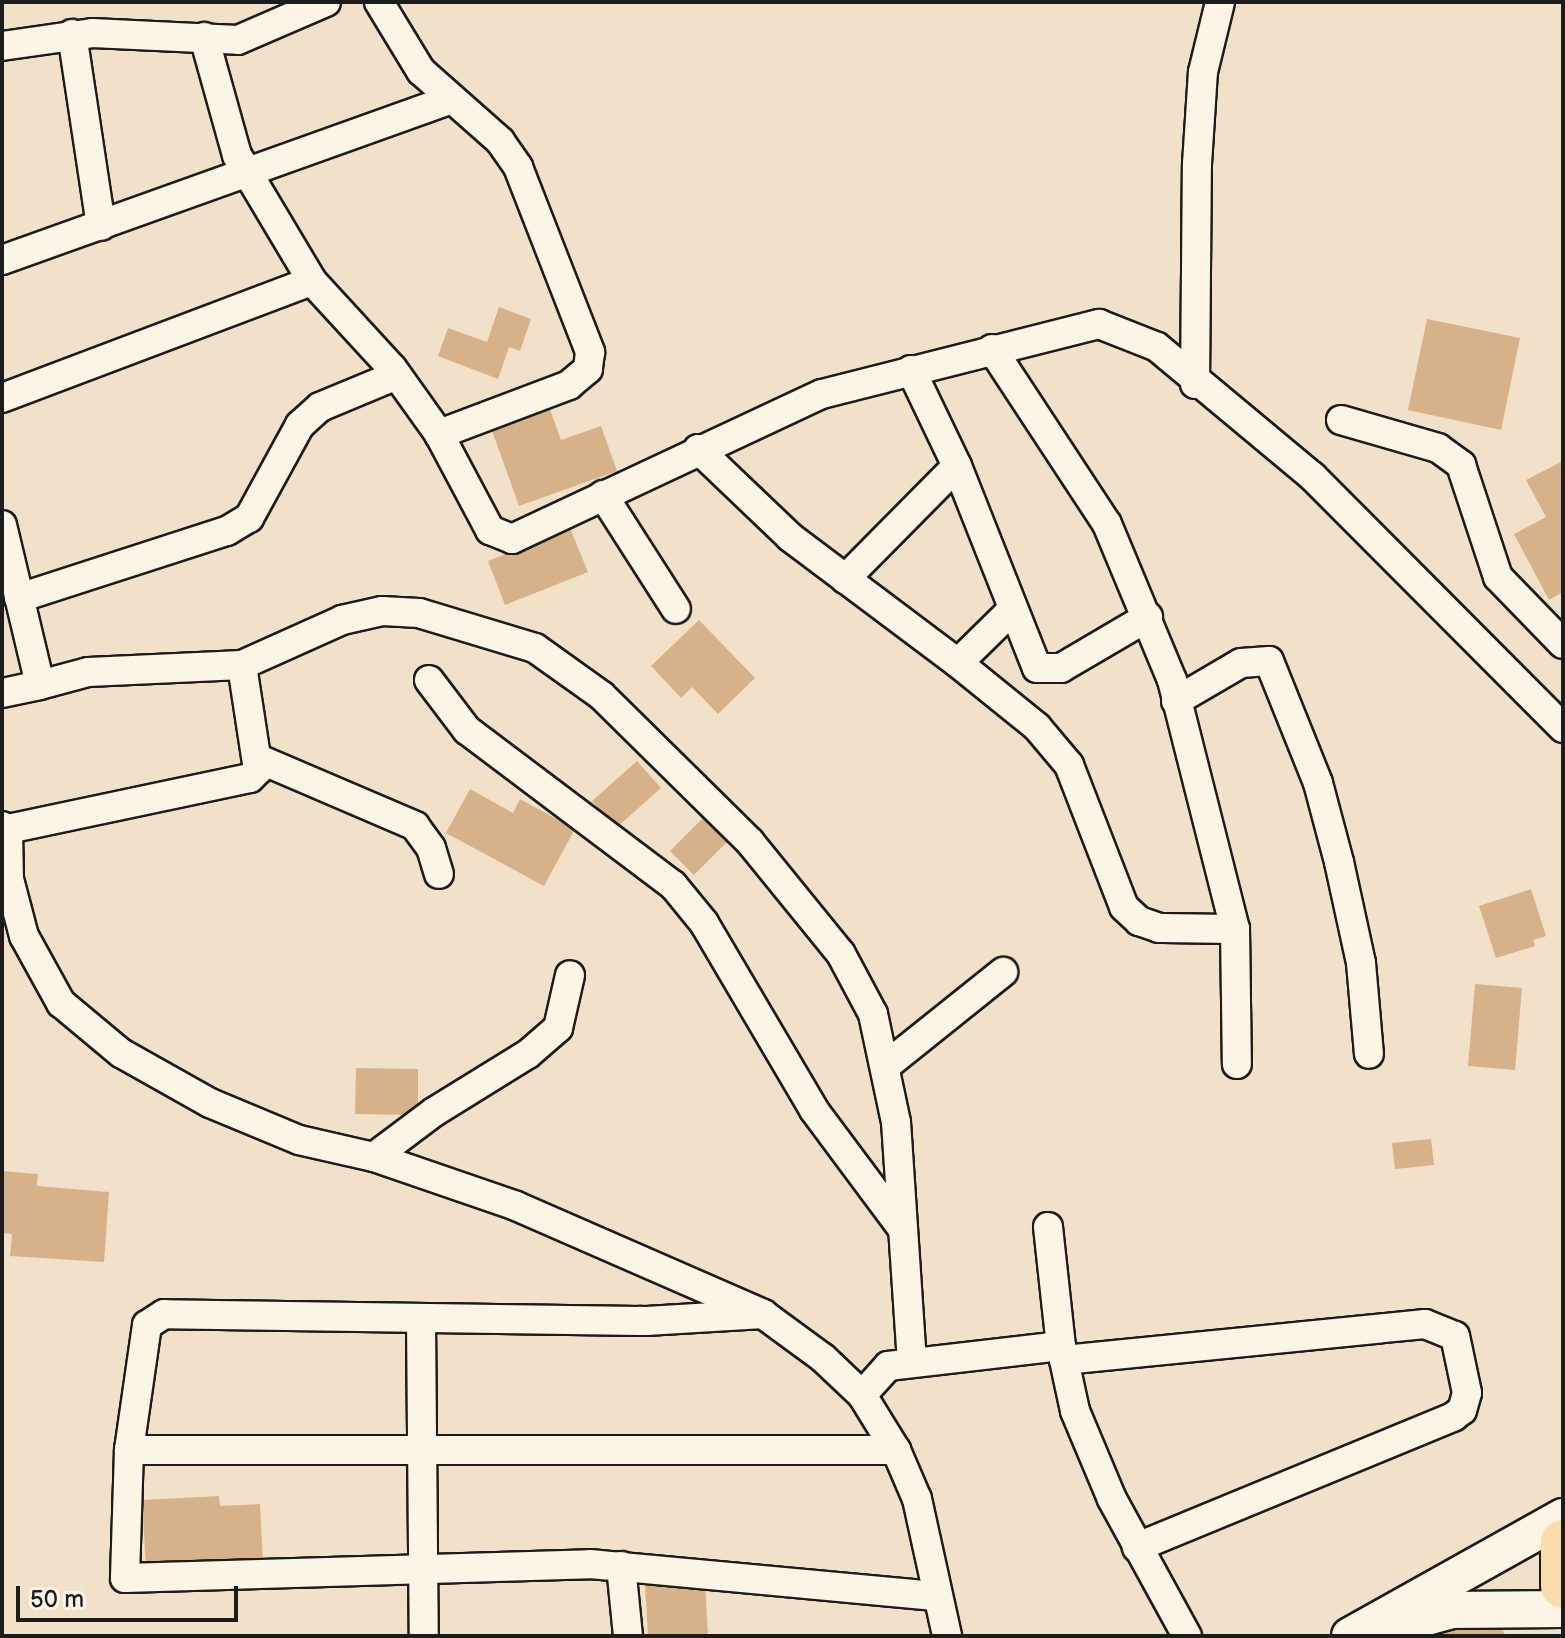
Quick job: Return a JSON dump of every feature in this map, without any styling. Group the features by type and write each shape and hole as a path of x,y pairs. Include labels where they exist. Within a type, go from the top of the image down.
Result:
{"highway":[{"path":"1563,1542 1563,1586"}],"street":[{"path":"2,46 72,34 238,40 326,2"},
{"path":"379,2 421,71 500,141 518,167 590,352 588,369 569,385 439,434"},
{"path":"1195,384 1197,164 1203,72 1220,2"},
{"path":"72,34 101,226"},
{"path":"204,37 219,101 247,175 312,281 397,375 439,434 497,537 512,539 698,449 822,394 1099,324 1157,347 1195,384 1312,476 1381,541 1563,728"},
{"path":"2,260 247,175 451,99"},
{"path":"2,398 312,281"},
{"path":"992,349 1107,524 1148,617 1176,701 1235,929 1237,1064"},
{"path":"911,370 957,466 1030,659 1045,671 1061,668 1148,617"},
{"path":"19,598 227,531 249,518 300,425 320,407 397,375"},
{"path":"1341,420 1438,448 1461,465 1498,577 1563,644"},
{"path":"698,449 790,537 958,663 1037,727 1069,765 1124,907 1139,921 1159,928 1235,929"},
{"path":"845,579 957,466"},
{"path":"603,495 676,609"},
{"path":"2,525 40,685"},
{"path":"958,663 1012,610"},
{"path":"2,693 88,672 242,665 342,620 382,611 419,613 535,648 602,696 750,842 841,954 873,1014 887,1065 912,1361"},
{"path":"1176,701 1241,663 1257,658 1269,661 1318,783 1339,862 1361,963 1369,1054"},
{"path":"242,665 259,759 250,778 5,827 9,879 24,936 75,1017 121,1053 210,1103 299,1140 374,1157 516,1206 763,1314 823,1358 862,1395 896,1450 917,1499 947,1636"},
{"path":"429,680 467,730 673,885 704,923 814,1110 902,1228"},
{"path":"259,759 415,826 431,848 439,874"},
{"path":"887,1065 1003,972"},
{"path":"374,1157 434,1112 528,1054 558,1028 570,975"},
{"path":"1048,1227 1062,1353 1075,1411 1137,1547 1187,1636"},
{"path":"763,1314 646,1321 421,1320 177,1313 154,1317 147,1325 129,1450 125,1578 422,1568 621,1566 938,1596"},
{"path":"421,1320 424,1636"},
{"path":"862,1395 888,1366 912,1361 1062,1353 1425,1324 1455,1336 1467,1393 1462,1410 1453,1417 1137,1547"},
{"path":"129,1450 896,1450"},
{"path":"1350,1636 1563,1517"},
{"path":"621,1566 628,1636"},
{"path":"1357,1636 1452,1610 1563,1609"}],"building":[{"path":"499,307 531,319 520,351 509,347 498,379 438,356 448,328 487,342"},
{"path":"1427,319 1520,338 1501,430 1408,410"},
{"path":"548,404 561,440 601,426 617,471 519,506 490,425"},
{"path":"1563,461 1563,592 1549,600 1514,534 1546,517 1526,480"},
{"path":"570,528 588,572 505,605 488,561"},
{"path":"699,620 755,678 718,714 692,687 681,698 651,666"},
{"path":"637,761 661,788 616,828 592,801"},
{"path":"470,789 513,813 520,799 575,829 544,886 446,833"},
{"path":"707,814 731,838 694,875 670,851"},
{"path":"1531,889 1546,936 1533,940 1535,946 1496,958 1479,906"},
{"path":"1475,984 1522,988 1515,1070 1468,1066"},
{"path":"356,1068 418,1069 418,1115 355,1114"},
{"path":"1431,1139 1434,1165 1395,1169 1392,1143"},
{"path":"2,1171 38,1174 37,1186 109,1192 104,1262 10,1256 12,1234 2,1233"},
{"path":"219,1496 220,1506 260,1504 263,1563 146,1569 142,1500"},
{"path":"705,1581 708,1636 648,1636 645,1584"},
{"path":"1496,1609 1505,1636 1419,1636"}]}
